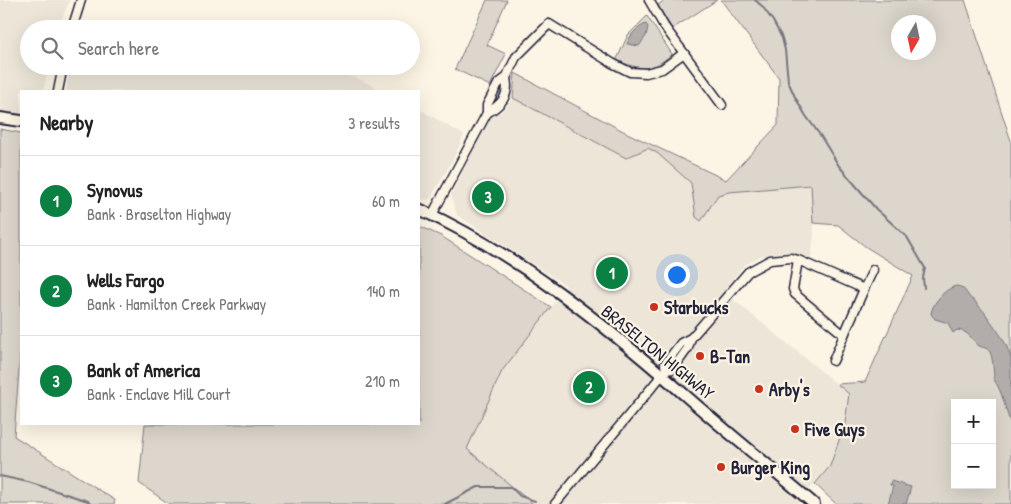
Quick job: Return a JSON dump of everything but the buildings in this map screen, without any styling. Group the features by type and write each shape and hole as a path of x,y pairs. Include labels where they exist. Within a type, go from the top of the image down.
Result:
{"main road":[{"path":"0,118 20,121"},
{"name":"BRASELTON HIGHWAY","path":"420,209 488,246 527,272 664,372 814,504"}],"street":[{"path":"75,20 81,0"},
{"path":"650,0 664,26 722,105"},
{"path":"432,215 487,113 487,104 498,84 506,78 516,57 549,24 630,72 646,73 662,69 684,53"},
{"path":"58,90 61,75"},
{"path":"487,113 498,107 503,101 508,86 506,78"},
{"path":"555,504 664,372 672,369 688,348 691,338 748,272 770,260 791,258 864,289"},
{"path":"798,260 793,289 795,294 844,335"},
{"path":"833,361 873,270"}],"shaded area":[{"path":"0,0 70,0 62,20 20,20 20,75 47,75 43,90 20,90 20,118 0,115"},
{"path":"487,0 507,0 487,45 506,54 490,86 455,69"},
{"path":"665,0 717,0 672,29 658,5"},
{"path":"721,0 965,0 1011,141 1011,504 836,504 815,484 830,466 845,423 849,394 837,384 865,382 913,276 866,247 838,225 813,223 811,185 729,192 718,195 701,221 696,217 691,183 657,153 648,148 626,158 513,98 515,73 625,132 726,180 778,125 779,78"},
{"path":"647,16 672,54 658,64 646,68 616,61 628,35"},
{"path":"646,24 648,27 646,36 639,46 627,44 634,32"},
{"path":"69,75 344,75 359,79 381,90 66,90"},
{"path":"513,98 626,158 648,148 657,153 691,183 696,217 701,221 718,195 729,192 811,185 814,235 811,258 789,252 760,256 743,266 723,291 849,394 845,423 830,466 797,504 532,504 467,449 502,371 567,286 457,215 451,195 491,114 501,112"},
{"path":"420,110 464,135 452,161 430,199 420,198"},
{"path":"0,129 20,133 20,356 14,436 115,500 114,504 0,504"},
{"path":"420,226 441,236 551,307 502,371 467,449 532,504 169,504 139,483 145,425 420,425"},
{"path":"956,286 962,288 984,311 1007,346 1011,359 1011,424 1002,395 993,378 992,360 989,350 979,346 964,332 957,330 953,333 948,323 935,319 931,314 934,305 940,297"},
{"path":"891,481 911,487 906,504 888,504 893,486 890,485"}],"waterway":[{"path":"755,0 773,21 782,38 788,81 806,116 839,166 876,209 907,237 925,268 924,288"},
{"path":"0,476 28,482 88,501 90,504"},
{"path":"445,504 478,487 511,487 520,496 535,501"}],"place":[{"name":"Bank of America","path":"488,197"},
{"name":"Synovus","path":"612,273"},
{"name":"Starbucks","path":"654,307"},
{"name":"B-Tan","path":"700,356"},
{"name":"Wells Fargo","path":"589,387"},
{"name":"Arby's","path":"759,389"},
{"name":"Five Guys","path":"795,429"},
{"name":"Burger King","path":"721,467"}]}
